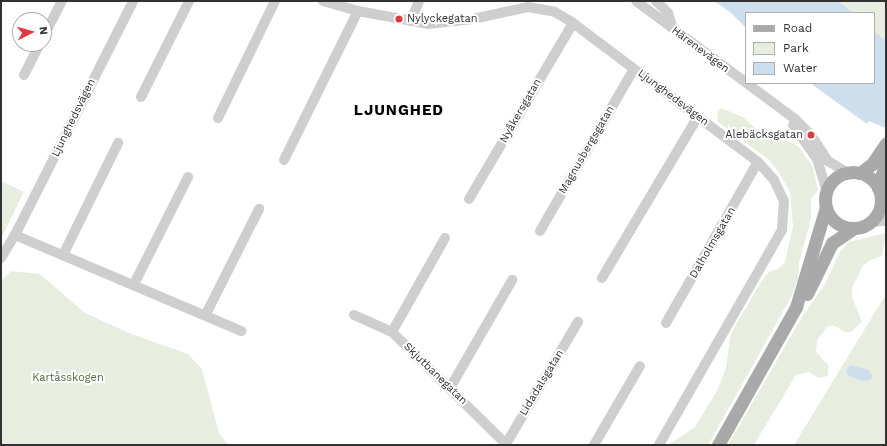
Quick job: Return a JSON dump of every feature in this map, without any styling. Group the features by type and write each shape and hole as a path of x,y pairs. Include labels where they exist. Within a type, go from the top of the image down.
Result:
{"main road":[{"path":"796,307 826,207 827,191 835,179 854,173 872,164 884,152"},
{"path":"718,445 796,307 812,286 832,243 854,228 870,222 879,211 882,196 884,152"},
{"path":"854,173 871,179 882,196"},
{"path":"826,207 836,222 854,228"}],"street":[{"path":"52,20 62,1"},
{"name":"Ljunghedsvägen","path":"1,258 15,235 133,1"},
{"path":"141,96 189,1"},
{"path":"218,118 275,1"},
{"name":"Ljunghedsvägen","path":"323,1 358,11 411,21 437,24 455,22 528,4 547,9 573,23 698,116 758,162 774,180 784,201 782,230 659,445"},
{"path":"411,21 419,1"},
{"name":"Härenevägen","path":"636,1 745,83"},
{"path":"656,1 668,13 673,29"},
{"path":"284,160 358,11"},
{"name":"Nyåkersgatan","path":"469,200 573,23"},
{"path":"24,75 36,52"},
{"name":"Magnusbergsgatan","path":"540,231 634,69"},
{"name":"Härenevägen","path":"747,84 795,119 811,135 828,161 854,173"},
{"name":"Härenevägen","path":"784,112 817,159 827,191"},
{"path":"602,278 698,116"},
{"path":"63,255 118,143"},
{"name":"Dalholmsgatan","path":"666,323 758,162"},
{"path":"134,284 188,177"},
{"path":"206,314 259,209"},
{"path":"870,222 886,221"},
{"path":"15,235 206,314 241,331"},
{"path":"392,332 445,238"},
{"path":"450,388 512,280"},
{"name":"Skjutbanegatan","path":"354,315 392,332 506,444"},
{"name":"Lidadalsgatan","path":"506,444 578,322"},
{"path":"594,445 640,366"}],"green space":[{"path":"840,1 886,1 886,41 875,32 875,12 852,12"},
{"path":"721,108 743,117 762,135 791,142 798,146 813,167 818,190 811,199 811,219 799,263 798,278 790,299 708,445 668,445 695,427 718,389 726,368 730,337 735,326 763,279 769,272 778,269 785,262 793,226 790,192 778,171 769,160 718,122 717,112"},
{"path":"1,181 24,192 1,239"},
{"path":"886,233 882,256 869,261 863,266 852,288 852,297 862,322 851,332 845,332 833,325 828,326 817,340 816,352 828,365 828,376 819,378 809,372 796,375 754,445 728,445 802,317 825,284 840,252 849,242"},
{"name":"Kartåsskogen","path":"11,271 40,274 85,313 129,333 188,354 202,369 219,433 228,445 1,445 1,281"},
{"path":"886,294 886,445 794,445"}],"water":[{"path":"714,1 839,1 852,12 745,12 745,27 730,12"},
{"path":"875,32 886,41 886,128 869,121 867,124 811,84 875,84"},
{"path":"850,365 868,370 872,375 871,380 862,381 848,376 846,370"}],"place":[{"name":"Nylyckegatan","path":"399,19"},
{"name":"Alebäcksgatan","path":"811,135"}],"district":[{"name":"LJUNGHED","path":"399,111"}]}
